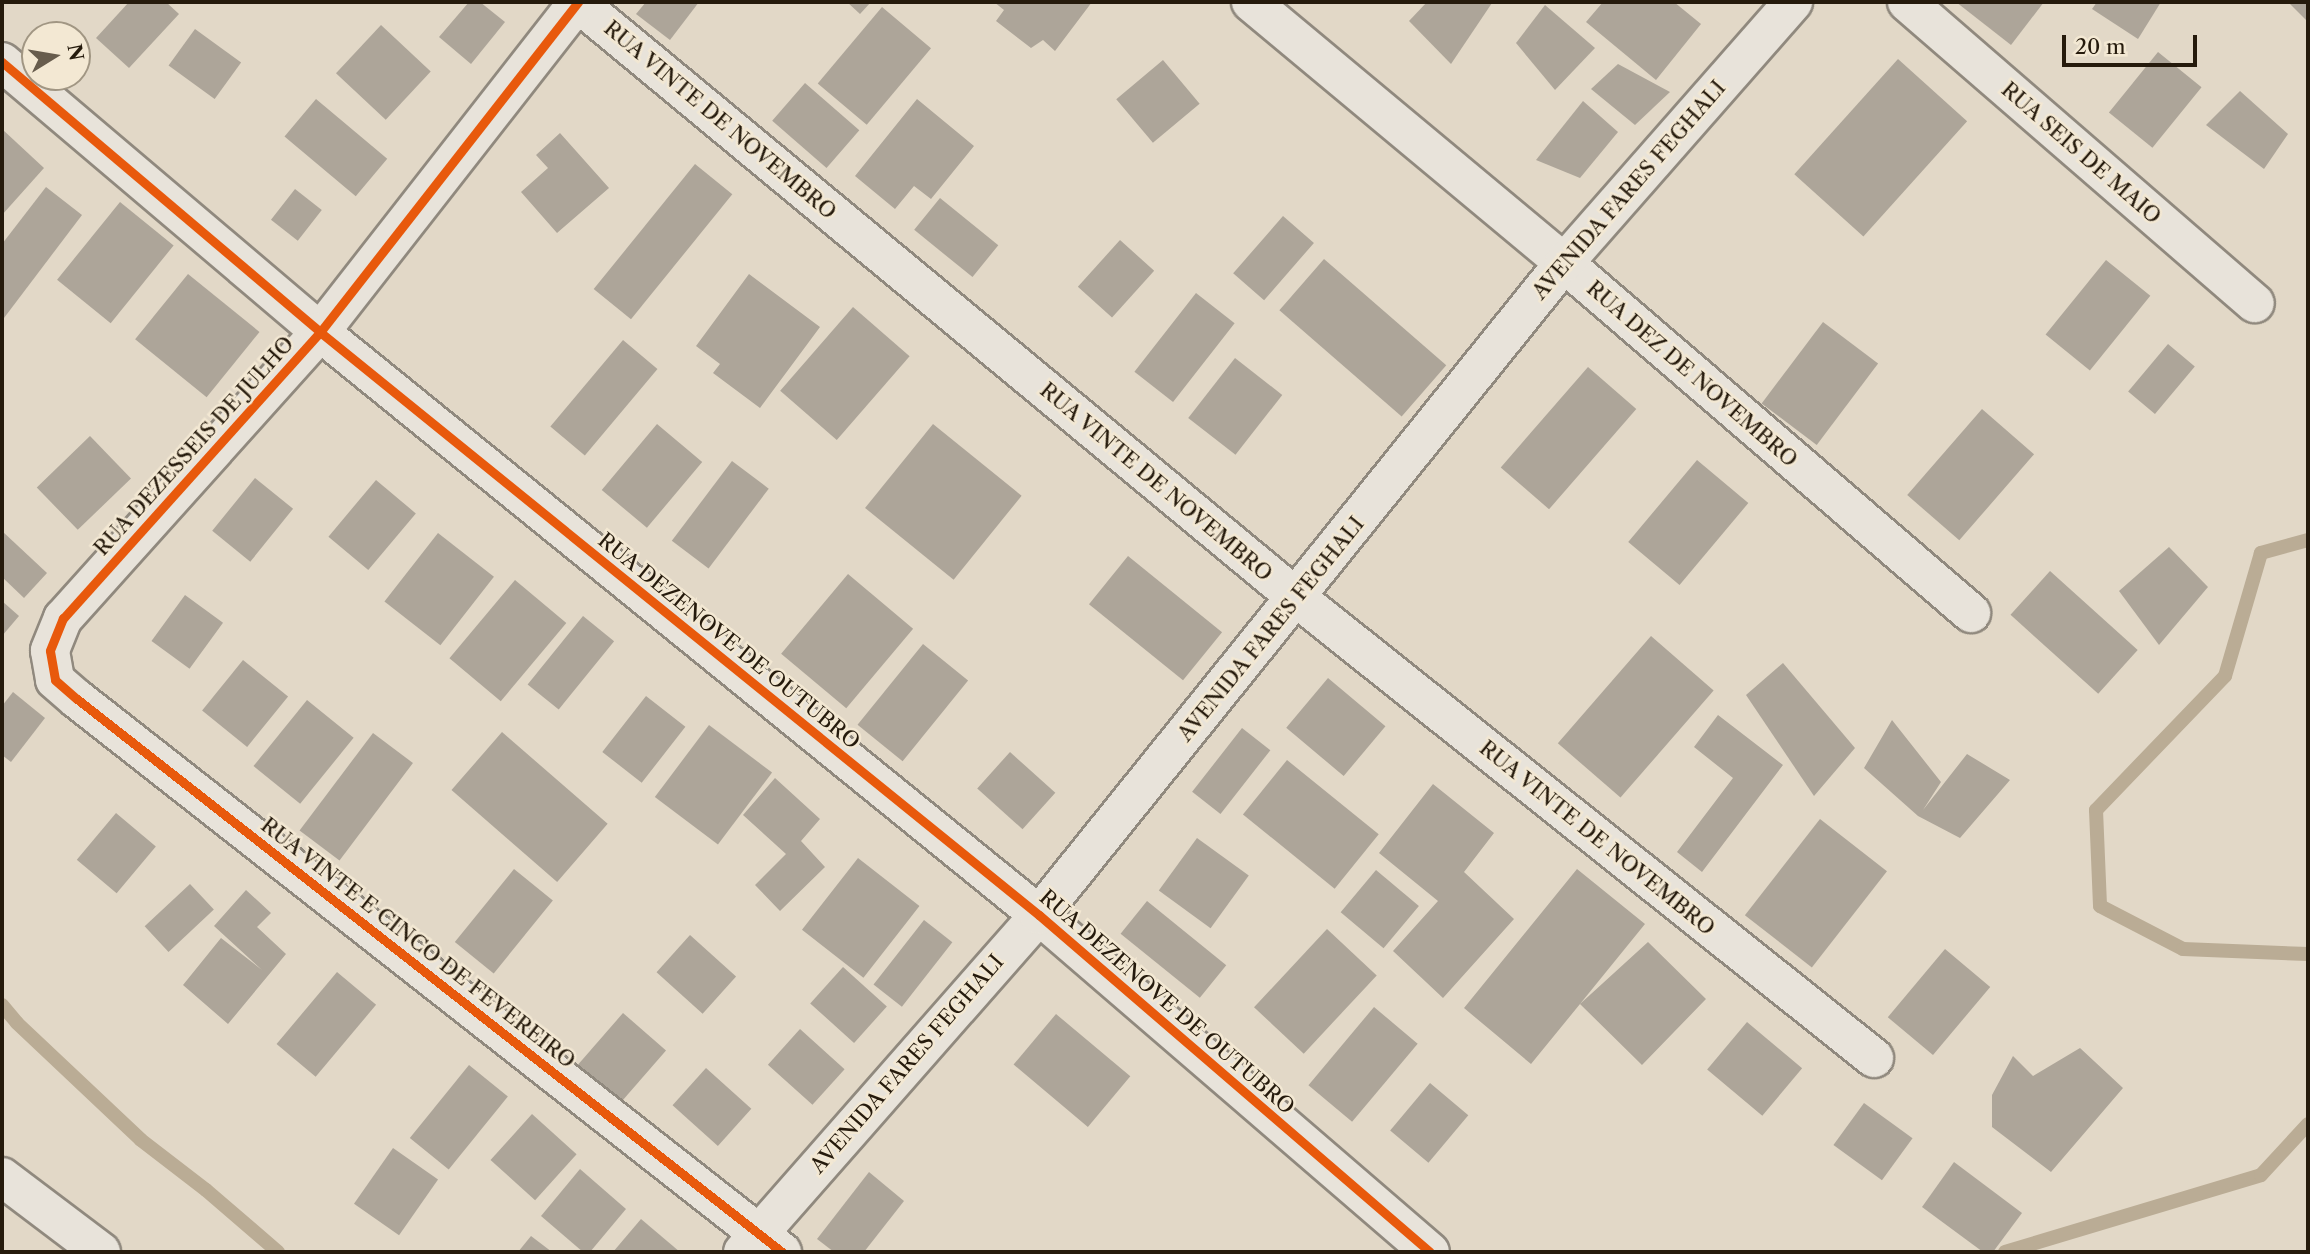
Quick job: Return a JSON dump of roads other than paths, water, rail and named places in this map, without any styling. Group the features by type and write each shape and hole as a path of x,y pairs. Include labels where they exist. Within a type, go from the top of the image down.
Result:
{"street":[{"name":"RUA DEZESSEIS DE JULHO","path":"50,651 63,618 320,332 578,2"},
{"name":"RUA VINTE DE NOVEMBRO","path":"578,2 1297,598 1874,1058"},
{"name":"RUA DEZ DE NOVEMBRO","path":"1251,2 1564,263 1971,613"},
{"name":"AVENIDA FARES FEGHALI","path":"761,1246 1039,915 1297,598 1564,263 1793,2"},
{"name":"RUA SEIS DE MAIO","path":"1907,2 2255,303"},
{"name":"RUA DEZENOVE DE OUTUBRO","path":"2,62 320,332 1039,915 1430,1252"},
{"name":"RUA VINTE E CINCO DE FEVEREIRO","path":"50,651 55,680 761,1246"},
{"path":"2,1177 101,1252"}],"waterway":[{"path":"2308,540 2261,553 2225,676 2096,810 2100,906 2183,949 2308,954"},
{"path":"2,1005 17,1023 141,1140 206,1190 278,1252"},
{"path":"2005,1252 2261,1175 2308,1124"}]}
